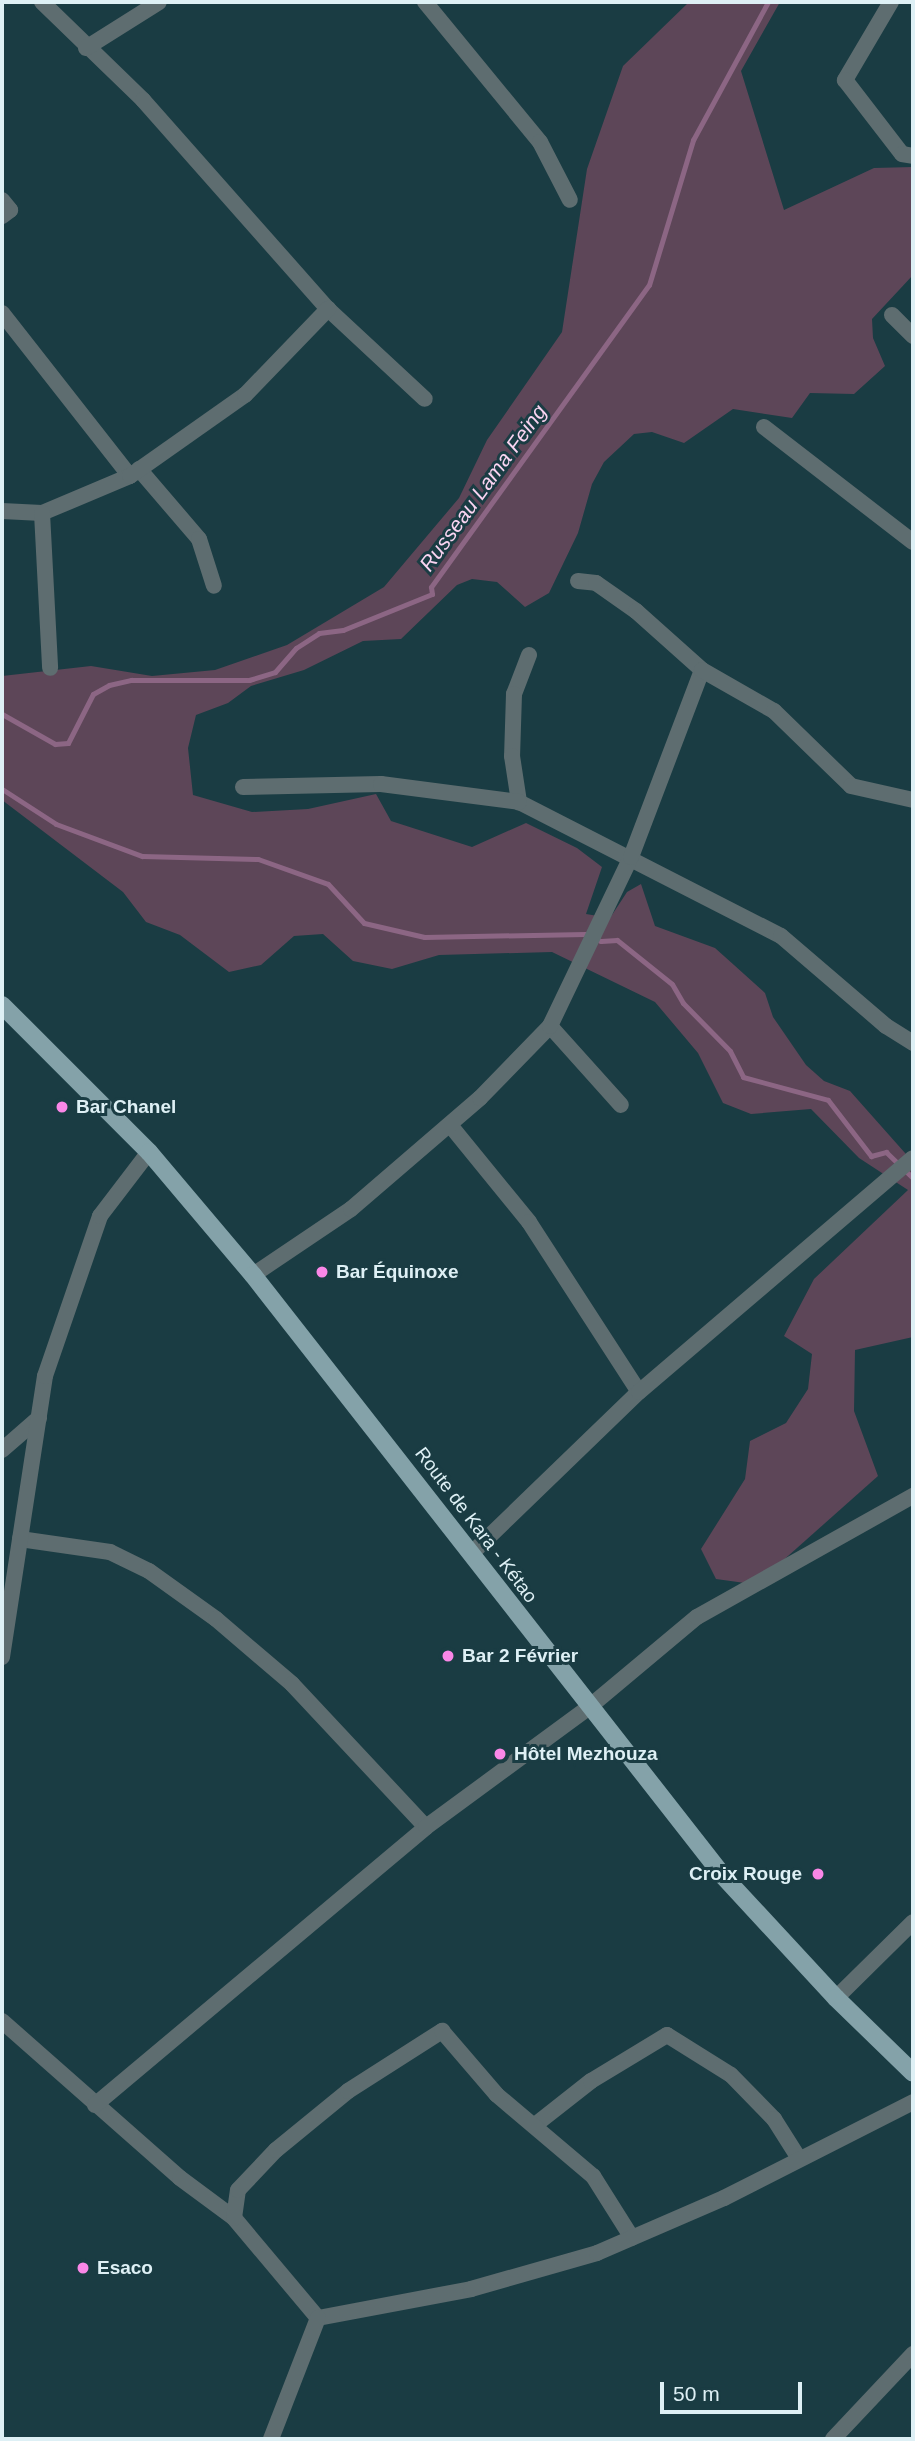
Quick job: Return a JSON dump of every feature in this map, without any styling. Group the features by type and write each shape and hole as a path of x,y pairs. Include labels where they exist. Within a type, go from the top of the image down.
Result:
{"main road":[{"name":"Route de Kara - Kétao","path":"2,1005 149,1152 253,1275 472,1553 588,1708 723,1877 836,1998 913,2073"}],"street":[{"path":"42,2 86,48 143,100 328,309 425,399"},
{"path":"86,48 159,2"},
{"path":"425,2 540,142 570,200"},
{"path":"891,2 845,80 902,154 913,156"},
{"path":"2,200 10,210 2,216"},
{"path":"2,511 42,513 135,473 245,395 328,309"},
{"path":"2,313 135,473 199,539 214,586"},
{"path":"892,315 913,336"},
{"path":"764,427 913,542"},
{"path":"42,513 50,668"},
{"path":"578,581 596,583 626,604 702,670 774,711 851,786 913,800"},
{"path":"519,802 512,756 514,694 529,655"},
{"path":"253,1275 351,1209 450,1125 550,1026 631,857 702,670"},
{"path":"243,787 381,784 519,802 781,936 886,1026 913,1044"},
{"path":"550,1026 621,1105"},
{"path":"450,1125 529,1222 639,1392"},
{"path":"2,1657 45,1376 100,1216 149,1152"},
{"path":"472,1553 639,1392 913,1158"},
{"path":"2,1450 39,1418"},
{"path":"94,2105 426,1828 588,1708 696,1617 913,1496"},
{"path":"20,1539 110,1552 149,1572 216,1619 292,1684 426,1828"},
{"path":"836,1998 913,1922"},
{"path":"2,2021 94,2105 234,2217 318,2318"},
{"path":"234,2217 238,2190 276,2150 348,2091 442,2031 497,2095 593,2176 632,2238"},
{"path":"535,2125 591,2081 667,2035 731,2075 774,2119 798,2157"},
{"path":"318,2318 471,2289 597,2253 724,2198 798,2157 913,2102"},
{"path":"271,2439 318,2318"},
{"path":"833,2439 913,2354"}],"shaded area":[{"path":"689,2 780,2 741,71 784,210 874,168 913,167 913,275 872,319 873,338 885,366 854,394 810,393 792,418 733,409 684,443 652,432 634,434 604,462 592,484 578,533 549,593 525,607 497,582 472,579 457,585 401,639 363,641 304,670 251,686 228,703 196,715 188,748 193,795 252,812 308,809 376,794 391,821 472,847 526,823 577,848 602,867 586,914 610,918 627,892 641,884 655,926 715,948 765,993 773,1017 806,1065 824,1081 850,1091 913,1162 913,1337 855,1350 854,1411 878,1476 779,1564 745,1583 716,1579 701,1549 745,1479 750,1441 786,1423 808,1389 812,1354 784,1336 814,1279 908,1190 859,1158 811,1109 751,1114 723,1103 698,1053 655,1002 552,952 439,955 392,969 353,961 323,934 294,936 261,965 229,972 180,935 146,922 123,892 2,800 2,676 91,666 152,676 215,670 287,645 384,587 459,498 487,440 562,332 587,169 623,66"}],"waterway":[{"name":"Russeau Lama Feing","path":"2,714 55,744 68,743 93,694 109,685 131,680 249,680 275,672 296,648 319,633 343,630 432,594 431,587 649,285 693,140 768,2"},
{"name":"Russeau Lama Feing","path":"2,789 56,824 142,856 258,859 328,884 364,923 424,937 585,934 601,941 617,940 672,984 683,1003 730,1051 743,1077 828,1100 871,1156 886,1152 913,1178"}],"place":[{"name":"Bar Chanel","path":"62,1107"},
{"name":"Bar Équinoxe","path":"322,1272"},
{"name":"Bar 2 Février","path":"448,1656"},
{"name":"Hôtel Mezhouza","path":"500,1754"},
{"name":"Croix Rouge","path":"818,1874"},
{"name":"Esaco","path":"83,2268"}]}
